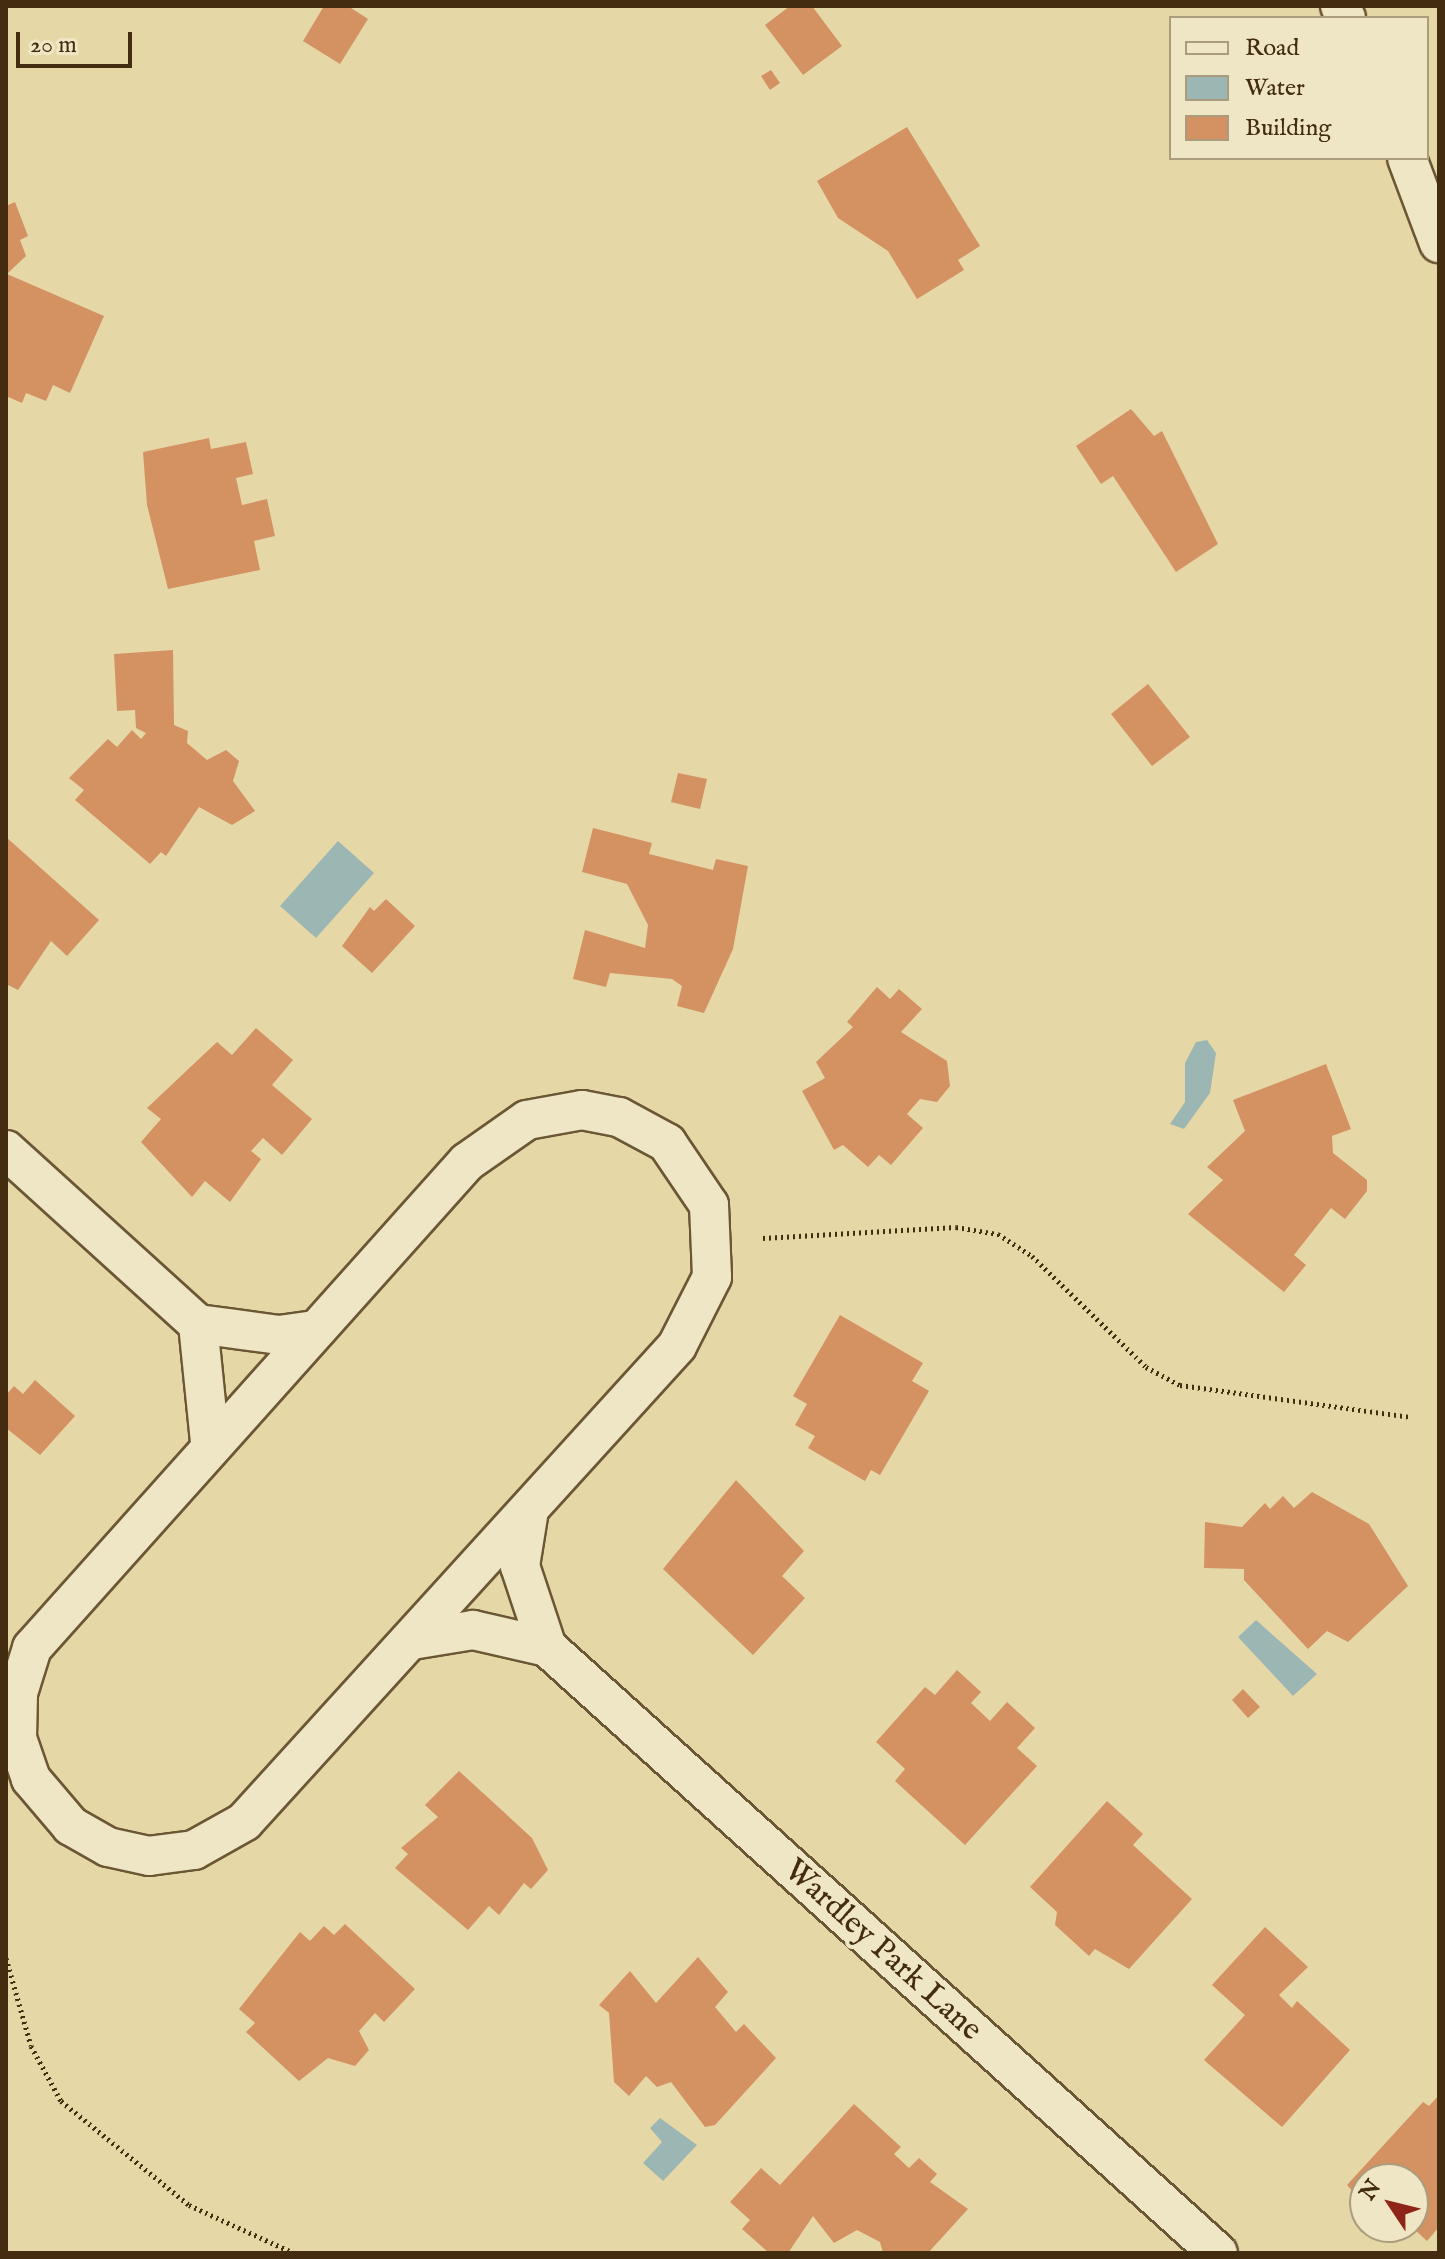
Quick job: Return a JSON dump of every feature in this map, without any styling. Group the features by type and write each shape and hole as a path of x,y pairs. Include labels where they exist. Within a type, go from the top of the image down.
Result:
{"street":[{"path":"1408,160 1439,243"},
{"path":"582,1110 619,1117 667,1143 709,1205 716,1239 708,1295 677,1346 412,1640 226,1836 149,1856 108,1847 58,1815 31,1779 17,1738 23,1671 32,1648 210,1443 315,1330 467,1162 510,1128 546,1113 582,1110"},
{"path":"6,1150 198,1324 279,1335 315,1330"},
{"path":"198,1324 210,1443"},
{"name":"Wardley Park Lane","path":"529,1510 520,1566 547,1647"},
{"name":"Wardley Park Lane","path":"412,1640 473,1630 547,1647 1218,2253"}],"path":[{"path":"763,1238 956,1227 998,1234 1032,1256 1146,1367 1180,1385 1410,1417"},
{"path":"6,1958 31,2046 61,2101 189,2205 294,2253"}],"water":[{"path":"338,841 374,873 316,938 280,906"},
{"path":"1207,1040 1216,1053 1210,1093 1184,1129 1170,1124 1185,1102 1185,1063 1196,1042"},
{"path":"1256,1620 1317,1674 1293,1696 1238,1637"},
{"path":"660,2118 697,2145 663,2181 643,2163 662,2142 650,2128"}],"building":[{"path":"324,6 348,6 368,19 340,64 303,41"},
{"path":"790,6 812,6 842,46 803,75 765,25"},
{"path":"771,70 780,83 770,90 761,76"},
{"path":"907,127 980,246 958,260 964,270 917,299 888,251 838,218 817,181"},
{"path":"15,202 28,236 20,240 26,256 7,274 104,316 70,393 53,385 46,401 26,393 22,403 6,396 6,206"},
{"path":"1131,409 1154,436 1162,431 1218,544 1176,572 1113,476 1101,484 1076,446"},
{"path":"209,438 211,449 246,442 253,474 236,478 242,505 267,499 275,536 254,541 260,570 168,589 147,505 143,452"},
{"path":"173,650 174,725 188,731 187,743 207,760 226,750 239,761 233,781 255,811 232,825 199,807 166,856 161,852 150,864 75,800 84,790 69,778 108,739 117,747 132,730 141,739 146,733 136,728 135,710 117,711 114,654"},
{"path":"1148,684 1190,737 1152,766 1111,714"},
{"path":"678,773 707,779 700,809 671,802"},
{"path":"593,828 652,843 649,854 713,870 716,859 748,866 733,949 704,1013 677,1006 682,986 672,979 610,973 606,987 573,979 585,930 645,948 648,925 627,884 582,872"},
{"path":"6,837 99,920 67,956 51,941 18,990 6,984"},
{"path":"386,899 415,926 372,973 342,946 370,907 374,911"},
{"path":"877,987 890,999 899,989 922,1009 901,1032 947,1061 950,1086 937,1102 920,1099 907,1114 923,1128 891,1165 879,1155 868,1167 843,1145 834,1150 802,1091 825,1078 816,1062 853,1027 847,1022"},
{"path":"256,1028 293,1060 272,1085 312,1119 282,1155 263,1138 251,1151 261,1159 230,1202 205,1181 192,1197 141,1142 161,1119 147,1108 217,1042 232,1055"},
{"path":"1326,1064 1351,1129 1332,1136 1333,1153 1367,1180 1367,1191 1345,1219 1331,1208 1294,1255 1306,1265 1284,1292 1188,1214 1223,1180 1207,1167 1245,1131 1233,1100"},
{"path":"840,1315 923,1363 912,1381 929,1391 880,1475 871,1470 865,1481 808,1448 815,1436 795,1425 807,1404 793,1396"},
{"path":"35,1380 75,1416 40,1455 6,1428 6,1395 14,1386 23,1394"},
{"path":"736,1480 804,1551 782,1576 805,1598 753,1655 663,1569"},
{"path":"1312,1492 1369,1524 1408,1586 1348,1642 1327,1631 1308,1649 1244,1580 1244,1569 1204,1568 1205,1522 1242,1527 1265,1503 1270,1509 1283,1496 1294,1508"},
{"path":"957,1670 981,1692 971,1703 990,1721 1007,1702 1035,1728 1017,1748 1037,1766 965,1845 895,1781 905,1769 876,1742 925,1687 935,1695"},
{"path":"1243,1689 1260,1707 1248,1718 1232,1700"},
{"path":"459,1771 532,1838 548,1870 531,1889 524,1883 499,1915 489,1906 468,1930 395,1868 408,1854 401,1848 438,1817 425,1805"},
{"path":"1107,1801 1143,1834 1133,1845 1192,1899 1129,1969 1095,1949 1089,1956 1055,1925 1057,1912 1030,1887"},
{"path":"345,1924 415,1989 384,2022 375,2013 359,2031 369,2050 355,2066 328,2058 299,2081 246,2032 255,2023 239,2009 300,1932 310,1941 324,1926 334,1935"},
{"path":"1265,1927 1308,1967 1279,1995 1292,2008 1297,2001 1350,2050 1282,2127 1204,2060 1245,2015 1212,1985"},
{"path":"698,1957 728,1992 715,2007 736,2032 744,2024 776,2058 715,2125 705,2127 671,2082 657,2087 646,2076 629,2096 614,2082 609,2013 599,2005 630,1971 656,2003"},
{"path":"1439,2095 1439,2227 1429,2239 1429,2163 1367,2163 1423,2102 1429,2106"},
{"path":"854,2104 901,2147 894,2154 909,2168 919,2158 937,2174 930,2182 968,2209 928,2253 883,2253 880,2242 857,2230 834,2243 813,2216 788,2253 769,2253 742,2229 750,2220 730,2202 761,2168 780,2185"}]}
